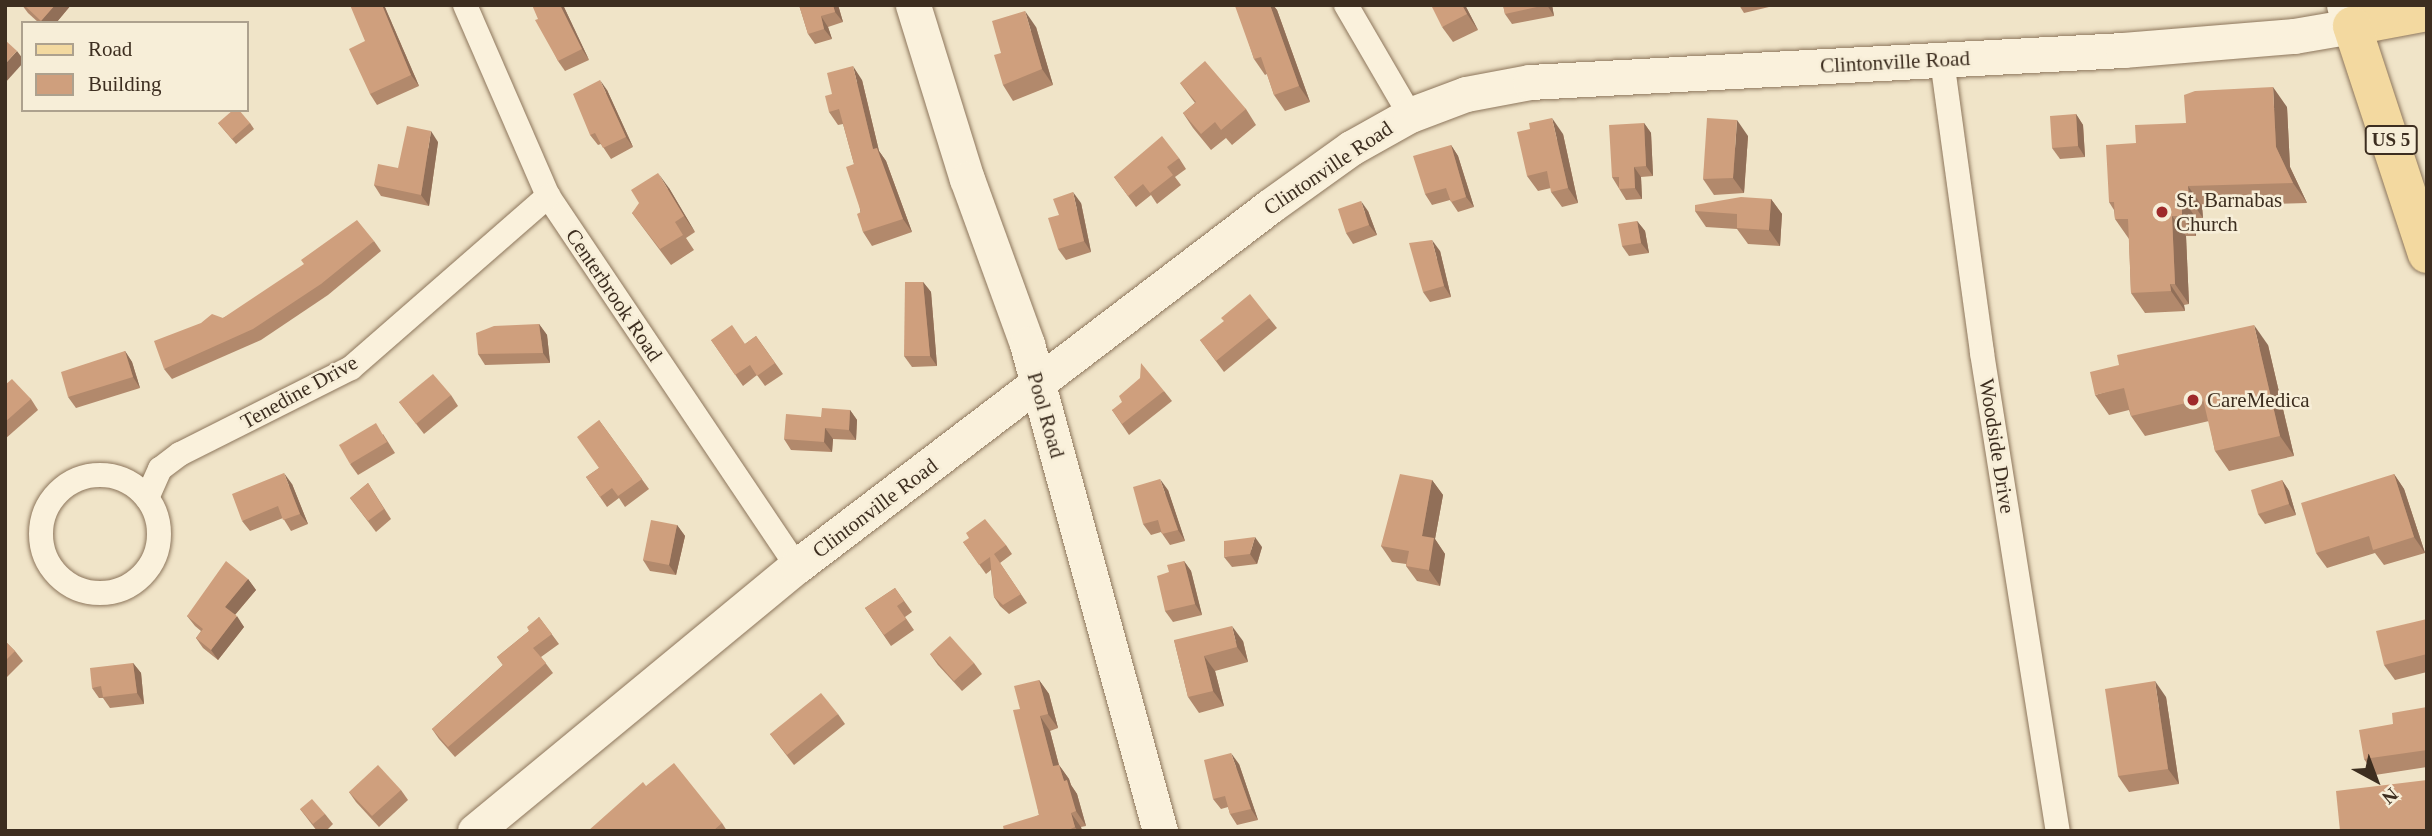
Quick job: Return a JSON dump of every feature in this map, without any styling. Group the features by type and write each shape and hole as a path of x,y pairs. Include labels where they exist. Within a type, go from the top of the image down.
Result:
{"main road":[{"name":"Pool Road","path":"913,5 1037,384 1160,831"},
{"name":"Clintonville Road","path":"475,831 797,566 1331,161 1410,115 1466,94 1530,82 2208,44 2348,16 2427,12"},
{"name":"US 5","path":"2348,16 2427,254"}],"street":[{"name":"Centerbrook Road","path":"465,5 548,196 797,566"},
{"path":"1346,5 1410,115"},
{"name":"Woodside Drive","path":"1942,60 1982,353 2057,831"},
{"name":"Tenedine Drive","path":"146,498 160,469 180,454 351,368 548,196"},
{"path":"108,475 130,483 146,498 156,514 156,551 135,581 118,590 82,590 52,569 43,552 41,523 50,502 66,486 79,478 108,475"}],"building":[{"path":"24,5 55,5 41,21"},
{"path":"350,5 382,5 411,75 370,94 349,49 365,41"},
{"path":"532,5 560,5 582,49 558,61 535,20 538,19"},
{"path":"799,5 833,5 835,12 821,16 824,29 808,34"},
{"path":"1270,5 1299,86 1274,95 1261,57 1254,59 1235,6"},
{"path":"1431,5 1462,5 1467,14 1442,27"},
{"path":"1503,5 1546,5 1505,14"},
{"path":"1025,11 1042,69 1003,85 994,55 1001,53 992,21"},
{"path":"5,40 17,51 5,64"},
{"path":"1205,61 1246,109 1221,130 1215,122 1201,134 1183,113 1196,102 1180,83"},
{"path":"853,66 873,149 877,148 903,219 863,232 857,214 861,212 846,167 854,164 839,109 829,112 825,96 832,94 827,73"},
{"path":"600,80 626,137 603,148 595,133 590,135 573,94"},
{"name":"St. Barnabas Church","path":"2273,87 2276,147 2293,183 2188,186 2189,198 2182,198 2182,216 2172,216 2175,284 2170,284 2171,291 2131,293 2128,219 2115,219 2114,202 2109,202 2106,145 2136,143 2135,125 2186,123 2184,95 2195,91"},
{"path":"231,112 241,112 250,123 232,139 218,123"},
{"path":"2076,114 2078,146 2052,148 2050,116"},
{"path":"1552,118 1568,188 1551,192 1547,171 1527,176 1517,132 1530,129 1529,123"},
{"path":"1707,118 1737,120 1733,178 1703,179"},
{"path":"1644,123 1646,166 1634,167 1635,188 1619,189 1619,177 1612,177 1609,125"},
{"path":"407,126 431,131 421,195 374,185 378,164 398,168"},
{"path":"1162,136 1179,158 1167,167 1173,175 1150,193 1143,184 1128,196 1114,177"},
{"path":"1451,145 1466,197 1451,202 1446,188 1425,194 1413,156"},
{"path":"658,173 684,216 675,222 683,235 660,249 632,213 639,203 631,190"},
{"path":"1073,192 1084,241 1058,249 1048,218 1059,215 1053,199"},
{"path":"1741,197 1771,199 1769,230 1737,228 1737,214 1695,211 1695,205"},
{"path":"1361,201 1369,225 1346,233 1338,209"},
{"path":"357,220 374,241 321,284 253,329 164,369 154,341 201,323 212,314 223,318 304,264 301,260"},
{"path":"1637,221 1641,243 1622,246 1618,224"},
{"path":"1432,240 1444,286 1423,292 1409,243"},
{"path":"905,282 923,282 930,356 904,356"},
{"path":"1250,294 1269,318 1216,361 1200,340 1224,321 1221,318"},
{"path":"539,324 543,353 478,354 476,333 494,326"},
{"path":"732,325 745,344 756,336 775,363 757,376 750,365 735,375 711,340"},
{"name":"CareMedica","path":"2254,325 2280,436 2215,451 2203,399 2131,416 2124,388 2095,395 2090,372 2119,365 2117,355"},
{"path":"125,351 133,377 68,397 61,372"},
{"path":"1141,363 1164,391 1122,424 1112,410 1122,402 1119,396 1140,378"},
{"path":"433,374 451,395 416,424 399,402"},
{"path":"12,379 31,399 5,422 5,385"},
{"path":"822,408 850,410 849,430 825,428 824,442 784,439 786,414 821,417"},
{"path":"599,420 642,479 618,496 612,488 600,497 586,477 599,468 577,437"},
{"path":"376,423 387,442 350,464 339,445"},
{"path":"284,473 300,514 283,520 278,506 242,521 232,494"},
{"path":"1400,474 1432,480 1422,536 1434,538 1429,570 1406,566 1409,551 1381,546"},
{"path":"2394,474 2414,537 2373,550 2369,536 2316,553 2301,503"},
{"path":"1160,479 1178,530 1162,534 1158,520 1143,524 1133,487"},
{"path":"2282,480 2289,504 2258,514 2251,490"},
{"path":"368,483 384,509 368,521 350,498"},
{"path":"985,519 1006,545 994,554 1021,594 1003,605 994,597 990,557 979,565 963,542 969,538 966,533"},
{"path":"651,520 677,525 669,565 643,560"},
{"path":"1255,537 1250,554 1224,557 1224,541"},
{"path":"226,561 248,579 225,607 237,616 211,650 196,638 203,629 187,616"},
{"path":"1184,561 1195,604 1165,611 1157,576 1169,572 1167,565"},
{"path":"895,588 904,601 897,606 906,619 884,635 865,608"},
{"path":"539,617 552,634 533,648 546,663 448,747 432,729 503,665 497,657 529,631 527,627"},
{"path":"2427,619 2427,654 2384,665 2376,631"},
{"path":"1232,626 1237,647 1204,656 1213,691 1188,697 1174,640"},
{"path":"950,636 974,663 954,681 930,654"},
{"path":"5,641 15,651 5,661"},
{"path":"133,663 137,693 103,697 101,686 92,688 90,668"},
{"path":"1039,680 1048,714 1040,716 1053,766 1059,765 1064,781 1067,780 1076,811 1071,813 1075,827 1066,831 1004,831 1003,826 1039,815 1013,710 1020,709 1014,686"},
{"path":"2155,681 2168,769 2118,776 2105,689"},
{"path":"821,693 838,714 787,755 770,734"},
{"path":"2427,707 2427,750 2364,759 2359,730 2393,724 2392,713"},
{"path":"1231,753 1251,809 1230,814 1225,796 1213,799 1204,760"},
{"path":"674,763 722,823 713,831 588,831 643,782 646,786"},
{"path":"378,765 401,790 372,816 349,792"},
{"path":"2427,780 2427,831 2340,831 2336,791"},
{"path":"312,799 325,814 313,824 300,809"}],"place":[{"name":"St. Barnabas Church","path":"2162,212"},
{"name":"CareMedica","path":"2193,400"}]}
